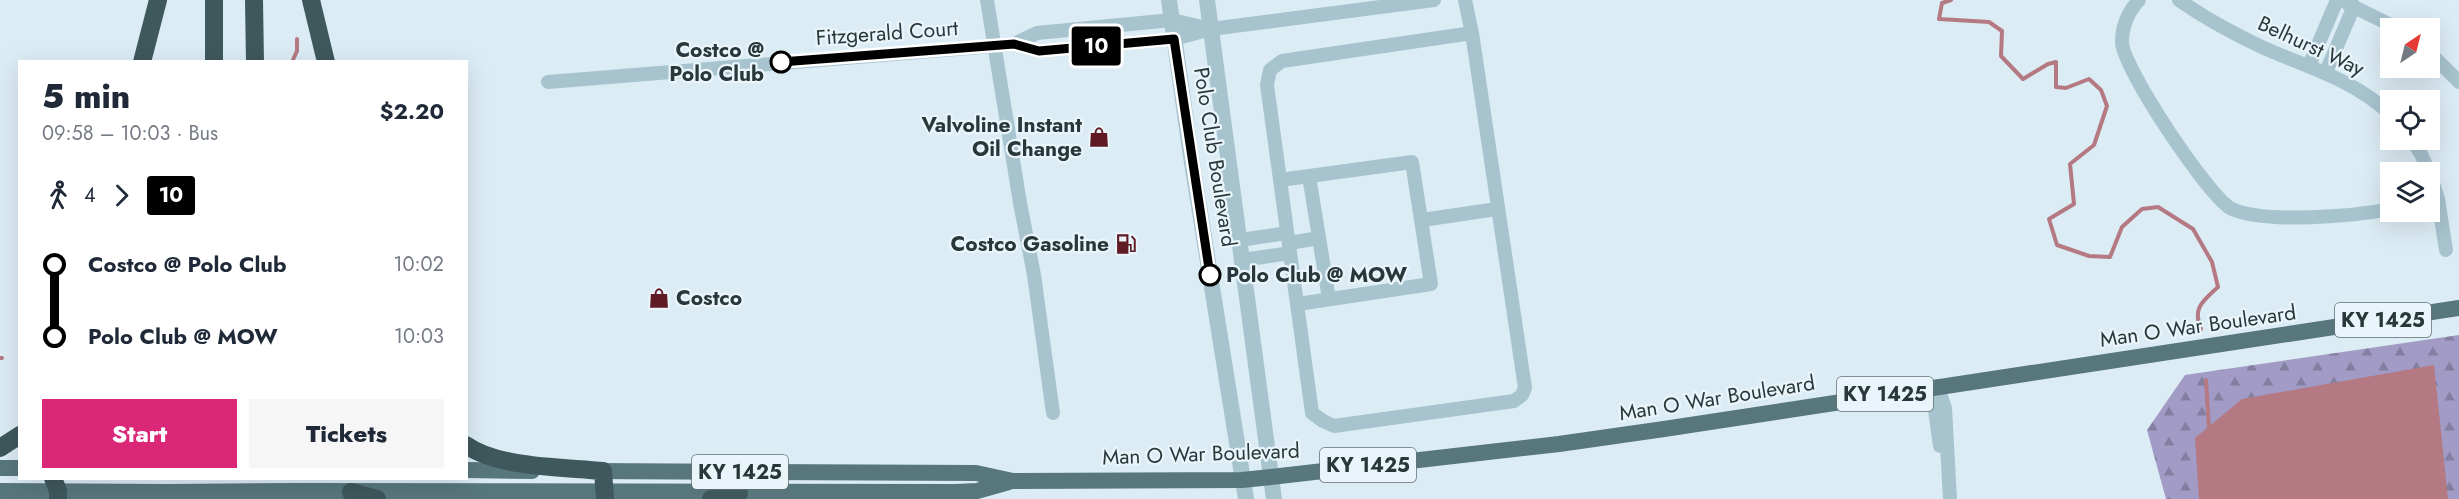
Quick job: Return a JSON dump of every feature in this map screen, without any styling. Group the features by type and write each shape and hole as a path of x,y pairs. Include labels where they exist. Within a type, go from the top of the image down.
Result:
{"highway":[{"path":"143,60 158,0"},
{"path":"214,0 214,60"},
{"path":"254,0 255,60"},
{"path":"311,0 326,60"},
{"path":"0,448 18,436"},
{"path":"468,447 492,458 603,471 605,496"},
{"path":"211,480 211,499"},
{"path":"253,499 254,480"},
{"path":"268,480 268,499"},
{"path":"351,492 377,499"},
{"path":"711,499 739,493"}],"main road":[{"name":"Man O War Boulevard","path":"468,470 976,473 1012,481 1242,480 1559,444 1937,386 2306,333 2459,308"},
{"path":"0,468 18,468"},
{"name":"Man O War Boulevard","path":"0,491 296,491 605,496 955,492 977,491 1012,481"}],"street":[{"path":"987,0 1034,275 1053,413"},
{"name":"Polo Club Boulevard","path":"1169,0 1190,150 1246,499"},
{"name":"Polo Club Boulevard","path":"1207,0 1274,499"},
{"path":"1211,28 1434,0"},
{"path":"1465,0 1472,33 1525,388 1522,395 1514,401 1334,426 1323,422 1312,412 1267,86 1270,70 1282,61 1472,33"},
{"path":"2139,0 2126,20 2122,43 2127,62 2140,86 2205,182 2229,207 2243,213 2298,217 2380,210"},
{"name":"Belhurst Way","path":"2179,0 2210,22 2265,48 2326,72 2365,94 2380,106"},
{"path":"2308,66 2338,0 2380,19"},
{"path":"2326,72 2355,6"},
{"name":"Fitzgerald Court","path":"548,82 994,46 1014,44 1037,33 1172,20 1211,28"},
{"name":"Fitzgerald Court","path":"1014,44 1039,51 1174,39 1211,28"},
{"path":"2440,61 2459,82"},
{"path":"1280,180 1412,162 1422,220 1431,284 1298,304"},
{"path":"1309,176 1329,299"},
{"path":"1422,220 1497,209"},
{"path":"2439,222 2446,250"},
{"path":"1243,260 1289,243 1319,238"},
{"path":"1240,240 1289,243"},
{"path":"1937,386 1945,408 1950,499"}],"green space":[{"path":"2459,335 2459,499 2166,499 2147,430 2185,375"}],"shaded area":[{"path":"2434,365 2448,499 2199,499 2195,438 2242,399"}],"waterway":[{"path":"1951,0 1942,3 1939,19 1989,22 2002,31 2001,56 2023,79 2048,64 2056,62 2056,87 2066,88 2089,79 2101,90 2107,106 2094,145 2070,164 2074,204 2049,219 2057,245 2089,256 2110,257 2122,227 2142,209 2158,207 2193,229 2212,262 2218,287 2198,310 2201,329"},
{"path":"293,60 297,51 297,39"},
{"path":"2206,380 2209,430"}],"bus line":[{"name":"10","path":"781,62 1014,44 1039,51 1174,39 1210,275"}],"place":[{"name":"Costco @ Polo Club","path":"781,62"},
{"name":"Valvoline Instant Oil Change","path":"1099,137"},
{"name":"Costco Gasoline","path":"1126,244"},
{"name":"Polo Club @ MOW","path":"1210,275"},
{"name":"Costco","path":"659,298"}]}
